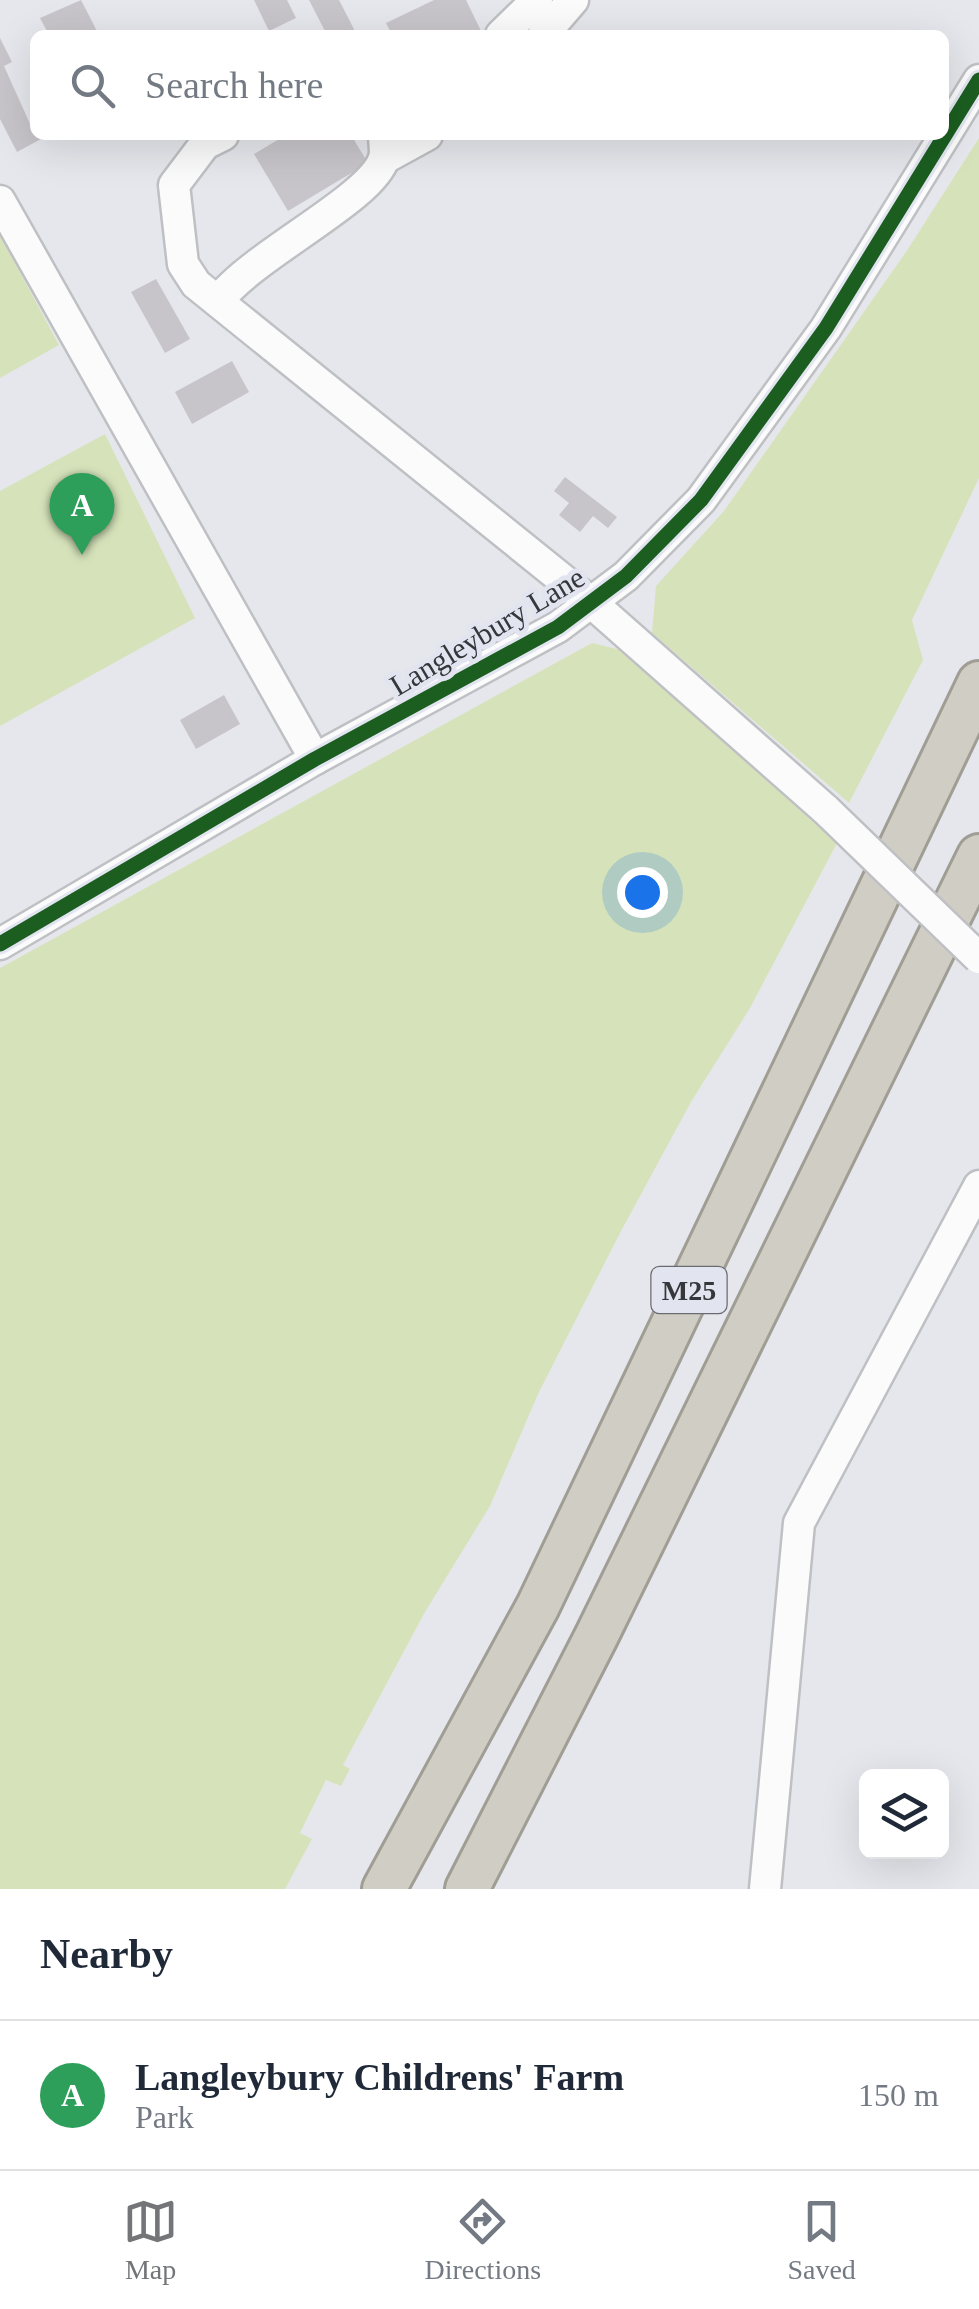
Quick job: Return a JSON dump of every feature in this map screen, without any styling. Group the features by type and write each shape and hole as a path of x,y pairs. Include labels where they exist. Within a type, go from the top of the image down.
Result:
{"highway":[{"name":"M25","path":"384,1889 538,1606 979,683"},
{"name":"M25","path":"468,1889 979,856"}],"street":[{"path":"523,17 573,0"},
{"name":"Langleybury Lane","path":"949,129 979,80"},
{"path":"213,140 205,144 174,185 183,264 196,284 593,604 826,810 979,958"},
{"name":"Langleybury Lane","path":"0,944 314,759 442,693 593,604 666,540 701,500 826,328 942,140"},
{"path":"219,300 255,262 366,186 384,146"},
{"path":"0,201 314,759"},
{"path":"765,1889 799,1523 979,1186"}],"green space":[{"path":"979,138 979,478 912,620 923,660 849,803 652,633 656,586 724,511 906,252"},
{"path":"0,235 59,345 0,378"},
{"path":"105,434 195,618 0,726 0,491"},
{"path":"592,643 621,650 837,843 750,1008 691,1102 620,1233 538,1394 490,1506 425,1612 343,1765 350,1769 341,1786 326,1780 300,1833 312,1839 285,1889 0,1889 0,968"}],"building":[{"path":"81,0 96,30 46,30 40,18"},
{"path":"254,0 287,0 296,18 269,30"},
{"path":"309,0 339,0 354,30 324,30"},
{"path":"434,0 466,0 481,30 390,30 386,23"},
{"path":"0,38 12,62 4,66 30,124 30,140 39,140 17,152 0,119"},
{"path":"278,140 354,140 368,163 288,211 254,154"},
{"path":"156,279 190,339 165,353 131,292"},
{"path":"232,361 249,392 192,424 175,392"},
{"path":"565,477 617,517 608,528 593,516 580,532 559,515 569,503 554,491"},
{"path":"224,695 240,724 196,749 180,720"}],"cycle path":[{"path":"949,129 979,80"},
{"path":"0,944 315,759 558,627 626,576 701,500 826,328 942,140"}],"place":[{"name":"Langleybury Childrens' Farm","path":"82,555"}]}
